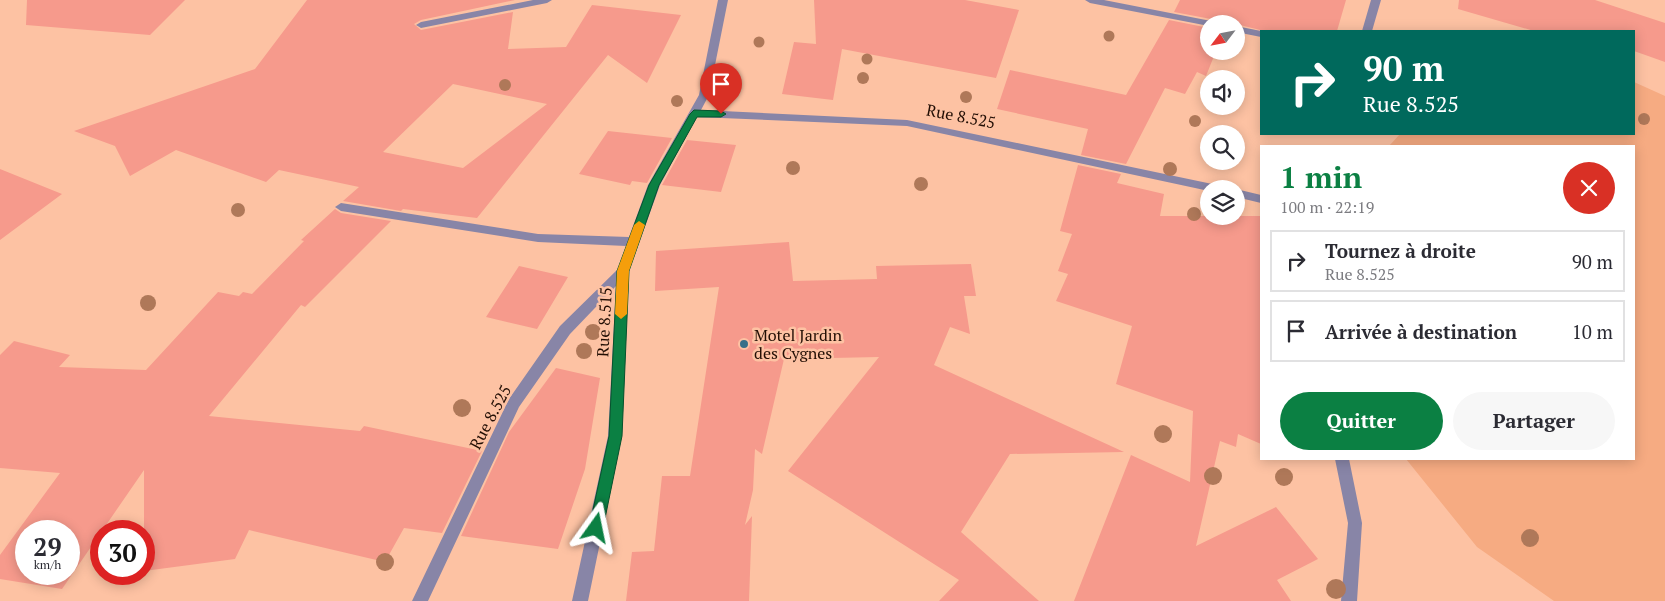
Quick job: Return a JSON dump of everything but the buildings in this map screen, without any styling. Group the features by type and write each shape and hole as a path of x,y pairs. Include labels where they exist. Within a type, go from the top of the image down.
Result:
{"street":[{"path":"422,25 547,0"},
{"name":"Rue 8.515","path":"580,601 615,436 623,271 654,185 704,95 723,0"},
{"path":"1090,0 1200,22"},
{"path":"1367,30 1376,0"},
{"path":"1245,31 1260,34"},
{"name":"Rue 8.525","path":"694,114 907,123 1200,186"},
{"path":"1245,195 1260,199"},
{"path":"342,206 538,238 633,242"},
{"name":"Rue 8.525","path":"420,601 514,403 565,330 623,271"},
{"path":"1342,460 1355,523 1349,601"}],"shaded area":[{"path":"1635,82 1665,96 1665,601 1554,601 1477,547 1407,460 1635,460 1635,145 1390,145 1399,135 1635,135"}],"slow traffic":[{"path":"621,314 623,271 639,225"}],"place":[{"name":"Motel Jardin des Cygnes","path":"744,344"}],"route":[{"path":"596,528 615,436 623,271 654,185 694,114 721,114"}]}
